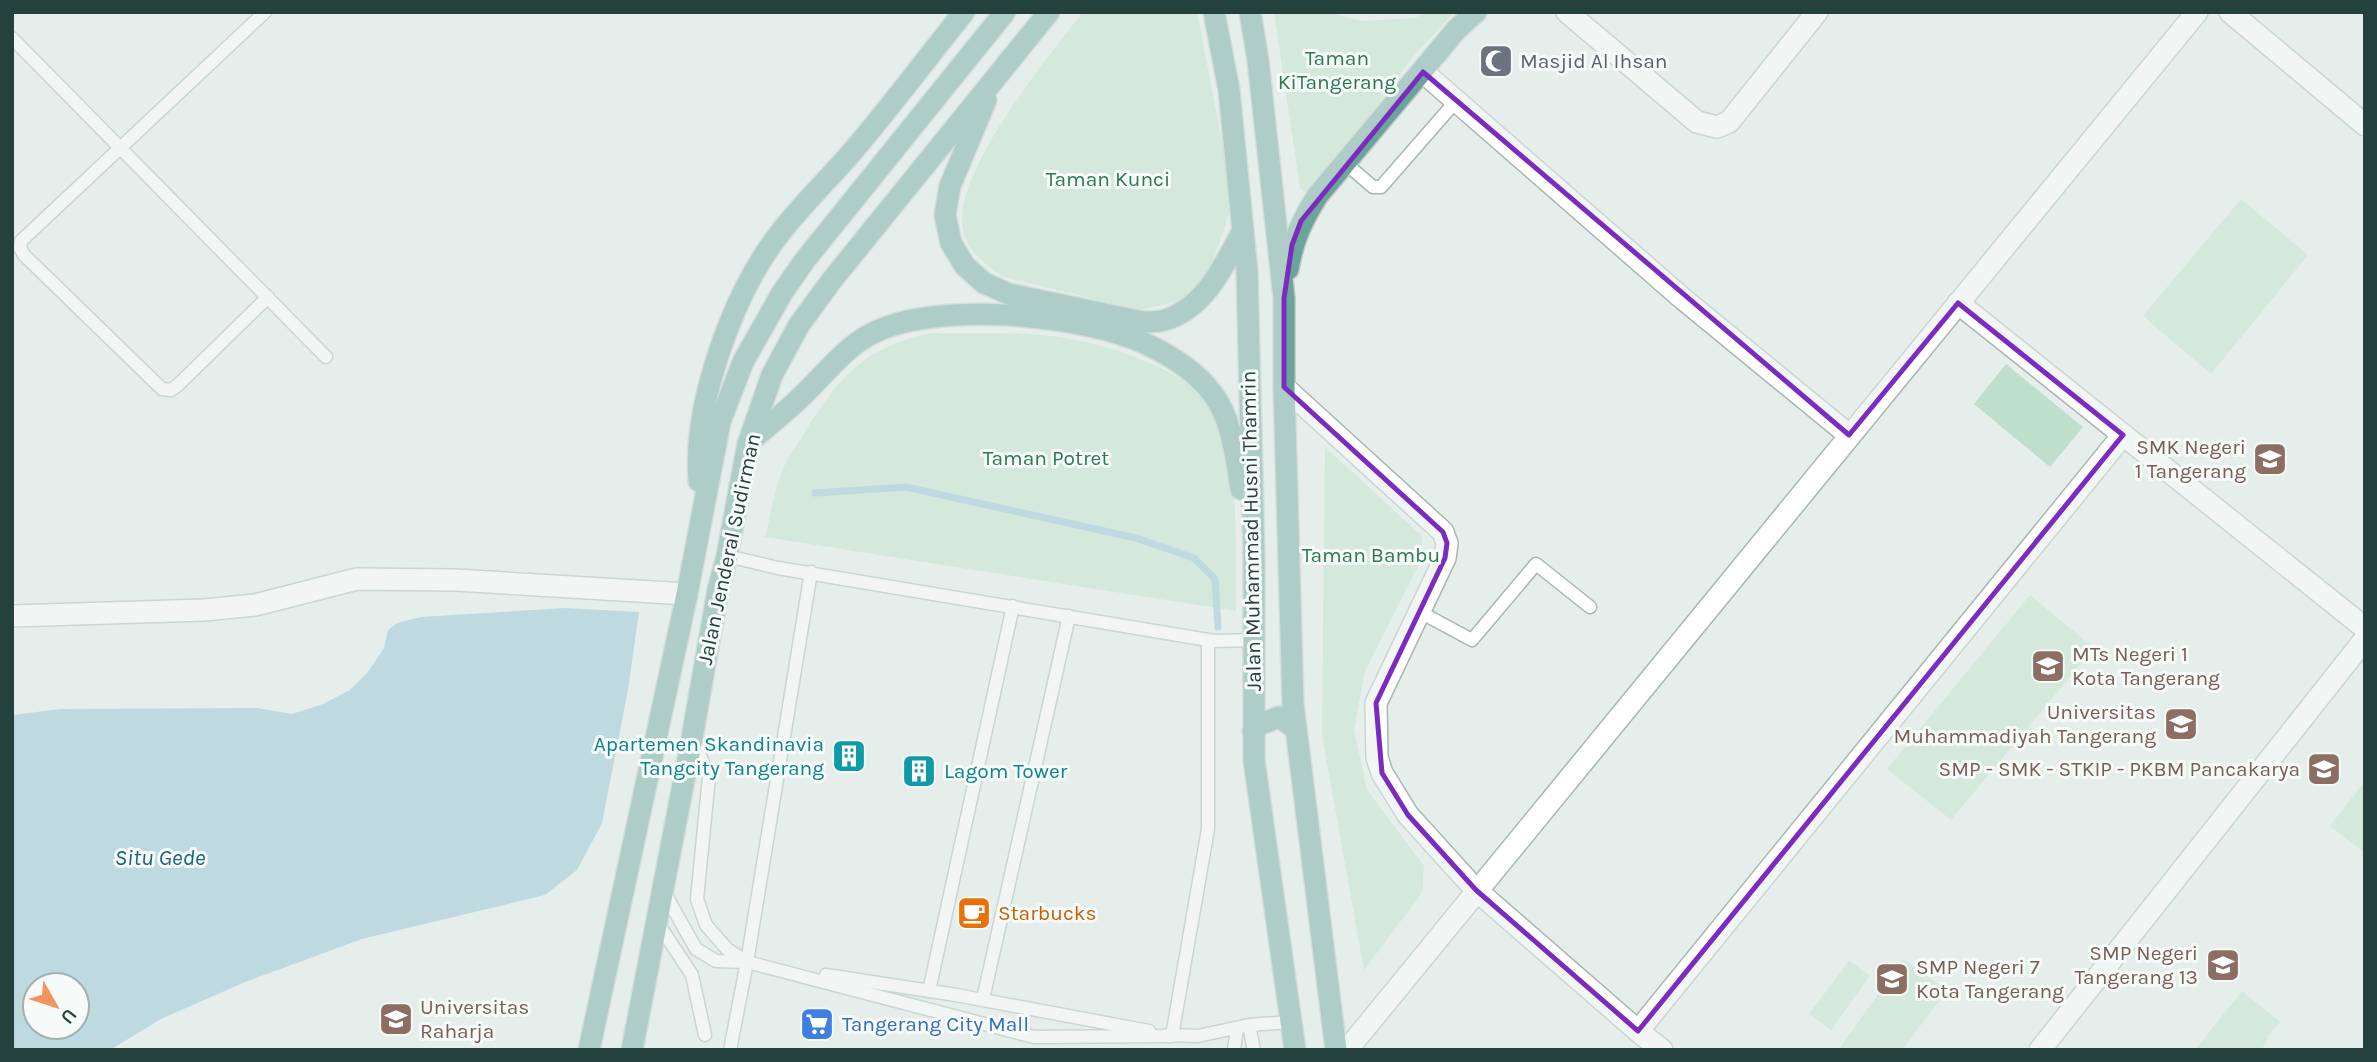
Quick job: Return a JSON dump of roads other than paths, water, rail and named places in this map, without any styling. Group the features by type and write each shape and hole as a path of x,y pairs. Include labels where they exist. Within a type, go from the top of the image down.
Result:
{"main road":[{"path":"703,514 699,438 726,332 741,295 780,233 857,146 964,12"},
{"name":"Jalan Jenderal Sudirman","path":"589,1050 687,594 720,422 743,362 782,293 836,218 1005,12"},
{"name":"Jalan Jenderal Sudirman","path":"632,1050 748,443 772,375 799,325 1049,12"},
{"name":"Jalan Muhammad Husni Thamrin","path":"1214,12 1229,90 1247,271 1254,556 1253,731 1258,795 1294,1050"},
{"name":"Jalan Muhammad Husni Thamrin","path":"1250,12 1258,60 1284,298 1293,704 1336,1050"},
{"path":"1284,298 1292,245 1301,221 1318,195 1457,29 1476,12"},
{"path":"996,76 950,186 945,215 951,243 965,266 984,283 1010,294 1143,322 1165,320 1185,311 1202,296 1243,230"},
{"path":"748,443 808,391 842,354 872,334 902,321 948,314 1000,315 1047,319 1120,334 1180,362 1199,378 1218,401 1231,438 1254,556"},
{"path":"1252,708 1278,711 1293,704"},
{"path":"1253,731 1261,724 1279,717 1296,729"}],"street":[{"path":"1567,12 1697,122 1717,127 1730,122 1817,12"},
{"path":"1348,1050 1476,890 2197,12"},
{"path":"2230,12 2365,125"},
{"path":"1423,72 1682,299 1849,435"},
{"path":"1958,303 2365,628"},
{"path":"1284,387 1443,532 1447,543 1445,558 1376,703 1377,757 1382,773 1408,815 1476,890 1662,1050"},
{"path":"1639,1031 2123,435"},
{"path":"12,616 204,610 242,606 357,579 456,580 687,594"},
{"path":"2040,1050 2365,639"}],"lane":[{"path":"265,12 21,241 20,248 24,255 162,389 170,390 268,297"},
{"path":"12,38 326,357"},
{"path":"1344,162 1373,187 1381,187 1456,102"},
{"path":"727,555 778,568 1208,640 1252,640"},
{"path":"1420,612 1472,640 1536,564 1590,607"},
{"path":"730,1050 811,572"},
{"path":"929,991 1013,606"},
{"path":"983,999 1069,616"},
{"path":"1172,1036 1208,829 1208,640"},
{"path":"692,738 709,777 696,899 706,925 727,949 747,962 1034,1037 1198,1036 1289,1022"},
{"path":"663,891 696,949 716,961 747,962 983,999 1172,1036"},
{"path":"657,922 692,975 705,1035"},
{"path":"1234,1050 1243,1027"},
{"path":"1243,1027 1254,1050"}],"water":[{"name":"Situ Gede","path":"565,608 639,612 628,690 602,823 577,870 545,895 362,939 245,982 161,1019 110,1050 12,1050 12,715 61,709 257,708 292,714 323,704 350,690 368,672 384,648 388,630 397,623 421,617"}],"waterway":[{"path":"815,493 906,487 1136,538 1194,558 1215,579 1218,627"}],"place":[{"name":"Masjid Al Ihsan","path":"1496,61"},
{"name":"SMK Negeri 1 Tangerang","path":"2270,459"},
{"name":"MTs Negeri 1 Kota Tangerang","path":"2048,666"},
{"name":"Universitas Muhammadiyah Tangerang","path":"2181,724"},
{"name":"Apartemen Skandinavia Tangcity Tangerang","path":"849,756"},
{"name":"SMP - SMK - STKIP - PKBM Pancakarya","path":"2324,769"},
{"name":"Lagom Tower","path":"919,771"},
{"name":"Starbucks","path":"974,913"},
{"name":"SMP Negeri Tangerang 13","path":"2223,965"},
{"name":"SMP Negeri 7 Kota Tangerang","path":"1892,979"},
{"name":"Universitas Raharja","path":"396,1019"},
{"name":"Tangerang City Mall","path":"817,1024"}],"park label":[{"name":"Taman KiTangerang","path":"1337,70"},
{"name":"Taman Kunci","path":"1108,179"},
{"name":"Taman Potret","path":"1046,458"},
{"name":"Taman Bambu","path":"1371,555"}]}
